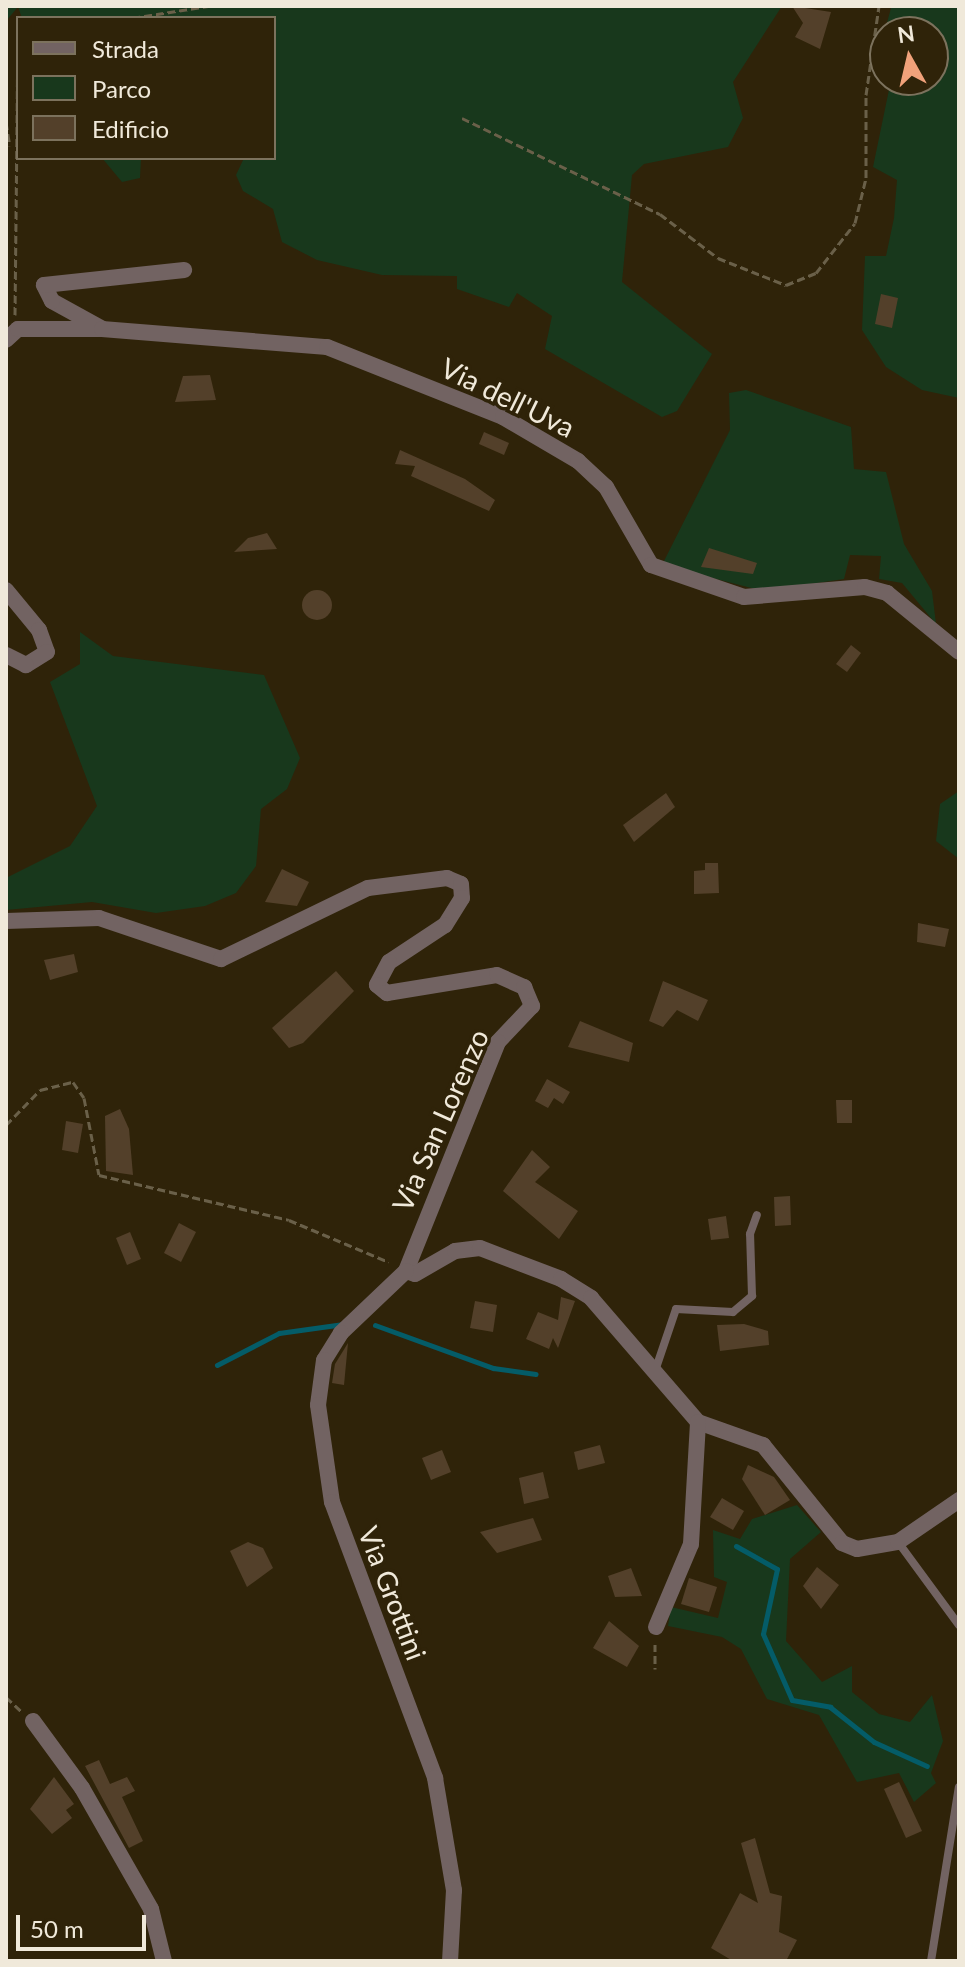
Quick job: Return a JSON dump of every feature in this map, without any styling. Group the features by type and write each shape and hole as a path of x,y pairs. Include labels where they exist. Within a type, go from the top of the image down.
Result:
{"street":[{"path":"102,329 52,301 44,285 184,270"},
{"name":"Via dell'Uva","path":"12,334 102,329 327,347 503,417 578,461 606,487 651,565 744,597 865,587 887,593 909,604 943,645 959,652"},
{"path":"6,590 39,630 47,652 26,665 6,655"},
{"name":"Via San Lorenzo","path":"6,921 99,918 221,959 368,888 447,878 461,884 457,910 389,962 377,985 387,993 497,975 524,987 532,1006 498,1042 406,1271"},
{"path":"406,1271 415,1274 455,1251 506,1253 591,1298 698,1422 763,1445 842,1543 857,1549 898,1542 959,1500"},
{"name":"Via Grottini","path":"406,1271 341,1333 324,1360 318,1405 332,1502 435,1778 454,1890 450,1961"},
{"path":"656,1627 691,1544 698,1422"},
{"path":"33,1721 82,1788 151,1909 164,1961"}],"lane":[{"path":"655,1371 676,1309 733,1312 752,1296 750,1234 757,1215"},
{"path":"898,1542 959,1625"},
{"path":"931,1961 959,1787"}],"path":[{"path":"145,16 208,6"},
{"path":"462,118 660,214 718,258 786,285 816,273 855,223 866,178 866,95 879,6"},
{"path":"11,154 16,70"},
{"path":"6,122 19,203 12,334"},
{"path":"6,1125 40,1090 73,1082 84,1098 99,1175 289,1220 406,1271"},
{"path":"655,1669 656,1627"}],"green space":[{"path":"6,6 782,6 733,82 743,118 728,147 644,164 632,175 622,282 712,354 677,411 662,417 545,349 552,316 517,293 509,307 457,289 457,276 382,275 317,260 282,242 273,209 243,191 236,175 243,160 276,160 276,16 21,16 18,7 6,21"},
{"path":"959,6 959,398 922,390 886,367 862,330 865,256 886,256 894,218 897,180 873,167 888,96 949,96 949,16 889,16 891,8"},
{"path":"104,160 141,160 140,178 122,182"},
{"path":"746,390 851,427 854,469 886,472 904,544 932,591 936,624 902,583 879,579 881,556 850,555 844,579 763,591 662,565 730,430 729,393"},
{"path":"80,632 113,656 264,675 300,758 287,789 261,809 256,866 236,893 205,906 156,913 92,902 6,910 6,878 70,846 97,806 50,682 80,664"},
{"path":"959,791 959,859 936,841 940,804"},
{"path":"797,1505 821,1532 790,1559 786,1641 822,1682 852,1666 852,1692 879,1714 910,1722 932,1695 943,1741 931,1773 936,1783 914,1802 899,1773 857,1782 819,1715 767,1699 741,1649 722,1637 668,1626 671,1607 718,1618 727,1582 714,1577 713,1530 740,1539 752,1519"}],"building":[{"path":"792,6 831,12 820,49 795,37 803,23"},
{"path":"881,294 898,298 892,328 875,324"},
{"path":"210,375 216,400 175,402 183,376"},
{"path":"484,432 509,443 504,455 479,444"},
{"path":"400,450 465,479 495,500 489,511 411,476 415,466 395,464"},
{"path":"267,533 277,549 234,552 248,538"},
{"path":"709,548 757,563 753,574 701,567"},
{"path":"317,590 328,594 332,605 328,616 317,620 306,616 302,605 306,594"},
{"path":"851,645 861,653 847,672 836,664"},
{"path":"666,793 675,807 634,842 623,825"},
{"path":"705,863 718,863 719,893 694,894 694,871 705,870"},
{"path":"282,869 309,882 297,906 265,902"},
{"path":"918,923 949,929 945,947 917,942"},
{"path":"74,954 78,972 50,980 44,960"},
{"path":"336,971 354,991 303,1043 289,1048 272,1028"},
{"path":"663,981 708,1000 698,1021 677,1010 663,1027 649,1021"},
{"path":"580,1021 633,1043 629,1062 568,1047"},
{"path":"547,1079 570,1092 563,1104 554,1098 548,1108 535,1101"},
{"path":"836,1100 852,1100 852,1123 837,1123"},
{"path":"120,1109 129,1129 133,1175 106,1171 105,1116"},
{"path":"66,1121 83,1124 78,1153 62,1150"},
{"path":"532,1150 550,1167 535,1182 578,1211 559,1239 503,1191"},
{"path":"790,1196 791,1225 775,1226 774,1197"},
{"path":"726,1216 729,1238 711,1240 708,1219"},
{"path":"179,1223 196,1232 181,1262 164,1253"},
{"path":"130,1232 141,1259 127,1265 116,1238"},
{"path":"561,1297 575,1301 558,1348 553,1338 549,1349 526,1339 538,1312 558,1320"},
{"path":"475,1301 497,1305 493,1332 470,1328"},
{"path":"744,1324 768,1331 769,1345 720,1351 717,1325"},
{"path":"348,1343 344,1385 332,1383 335,1364"},
{"path":"600,1445 605,1463 578,1470 574,1452"},
{"path":"442,1450 451,1472 431,1480 422,1458"},
{"path":"748,1465 774,1477 790,1500 765,1515 742,1479"},
{"path":"543,1472 549,1498 524,1504 519,1478"},
{"path":"722,1498 744,1511 733,1530 710,1517"},
{"path":"533,1518 542,1540 497,1553 480,1532"},
{"path":"248,1542 263,1548 273,1568 247,1587 230,1551"},
{"path":"817,1567 839,1585 821,1609 803,1586"},
{"path":"631,1568 642,1596 615,1597 608,1576"},
{"path":"689,1578 717,1587 709,1612 681,1604"},
{"path":"609,1621 639,1646 627,1667 593,1648"},
{"path":"99,1760 110,1784 127,1777 135,1791 122,1797 143,1841 129,1848 85,1766"},
{"path":"54,1777 74,1804 66,1810 72,1818 52,1834 30,1809"},
{"path":"899,1782 922,1831 906,1838 884,1789"},
{"path":"755,1838 770,1893 782,1896 779,1932 797,1940 786,1961 733,1961 711,1948 740,1893 758,1903 741,1843"}],"waterway":[{"path":"217,1365 279,1333 343,1324"},
{"path":"375,1325 493,1368 536,1374"},
{"path":"736,1546 777,1569 763,1634 792,1700 830,1707 874,1742 927,1766"}]}
